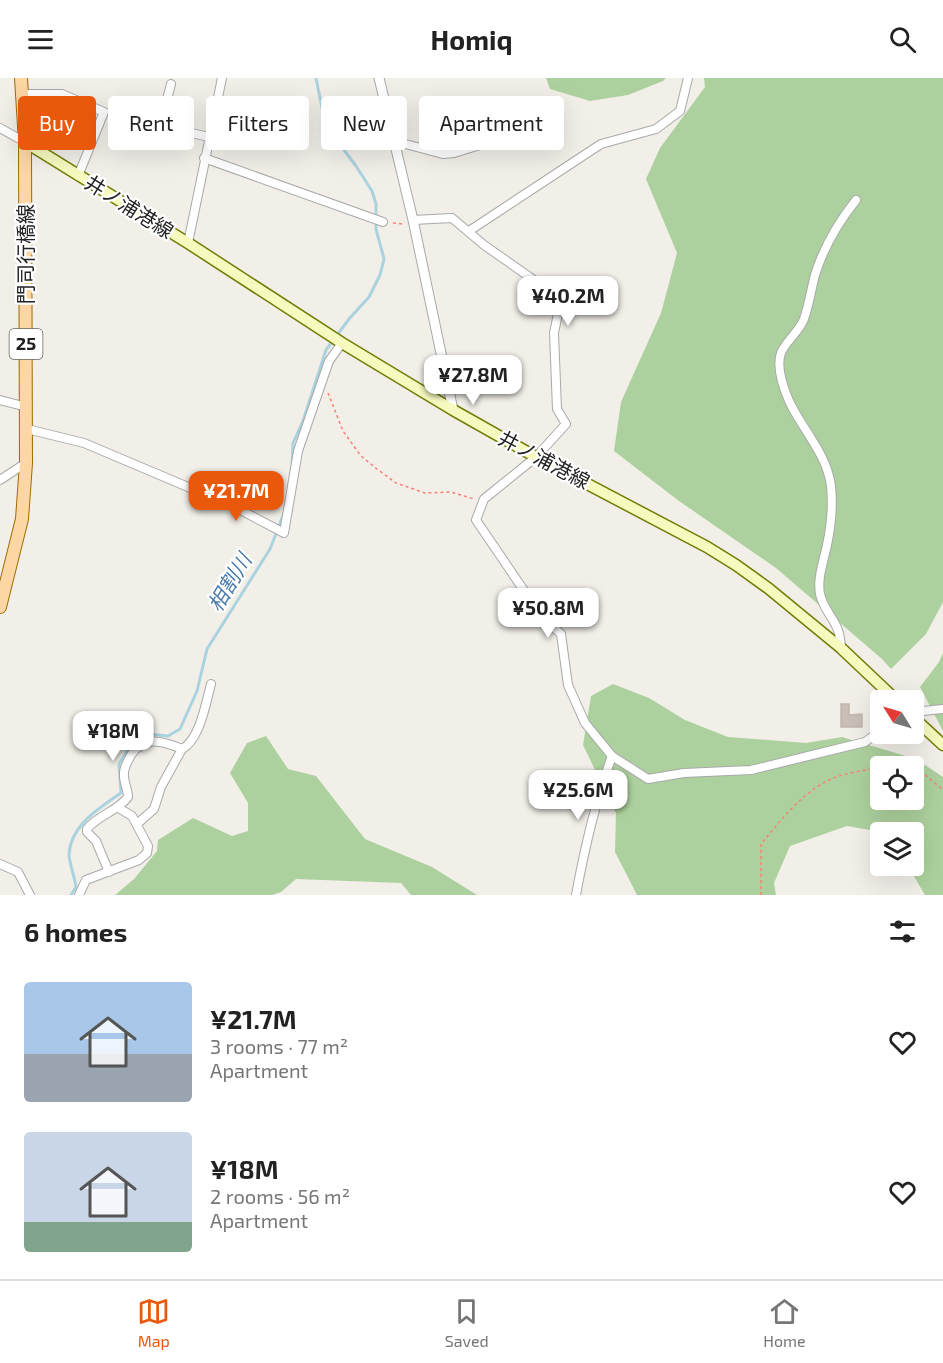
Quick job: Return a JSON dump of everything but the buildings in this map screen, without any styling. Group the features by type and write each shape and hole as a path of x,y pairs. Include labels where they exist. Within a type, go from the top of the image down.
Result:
{"main road":[{"name":"門司行橋線","path":"21,78 22,94"},
{"name":"門司行橋線","path":"0,608 22,519 26,463 25,150"},
{"name":"井ノ浦港線","path":"37,150 188,243 342,344 453,411 707,547 768,588 840,648 885,690"},
{"path":"924,727 943,745"}],"street":[{"path":"218,96 222,78"},
{"path":"380,78 384,96"},
{"path":"469,231 601,144 656,129 680,111 688,78"},
{"path":"168,96 171,84"},
{"path":"22,94 62,94 104,112 78,176"},
{"path":"0,128 18,138"},
{"path":"188,243 206,150"},
{"path":"396,150 453,411"},
{"path":"428,150 443,154 464,150"},
{"path":"204,158 383,222"},
{"path":"840,648 840,634 835,621 824,606 819,582 830,524 831,485 821,456 789,401 779,370 781,351 796,334 803,321 827,242 838,222 856,200"},
{"path":"413,223 452,218 484,245 561,299 554,333 556,409 566,424 536,457 482,502 476,520 542,617 561,634 568,685 585,723 612,756 648,779 684,773 752,770 865,742 870,738"},
{"path":"27,429 84,443 233,506 284,533 298,451 329,361 342,344"},
{"path":"0,400 27,406"},
{"path":"0,480 26,463"},
{"path":"137,824 154,809 161,787 182,749 195,735 211,684"},
{"path":"924,711 943,709"},
{"path":"109,872 96,841 87,829 128,797 123,771 139,745 149,741 166,742 182,749"},
{"path":"576,895 598,794 612,756"},
{"path":"79,895 86,880 139,860 147,853 148,846 132,816 117,807"},
{"path":"0,864 18,872 30,895"}],"path":[{"path":"383,222 413,223"},
{"path":"323,381 343,431 361,456 377,469 396,483 425,493 451,492 482,502"},
{"path":"761,895 760,844 784,817 822,784 838,777 870,769"},
{"path":"924,775 943,790"}],"green space":[{"path":"546,78 666,78 628,95 590,101 550,89"},
{"path":"704,78 943,78 943,602 926,634 891,669 776,568 679,501 614,451 621,402 661,313 677,253 646,179 660,148 705,87"},
{"path":"24,94 59,96 24,96"},
{"path":"943,653 943,731 924,695 924,690 920,687"},
{"path":"613,684 649,698 685,720 728,737 806,743 842,737 906,756 870,756 870,810 924,810 924,764 943,777 943,895 925,895 914,876 924,876 924,822 870,822 870,830 847,826 790,846 774,883 776,895 637,895 615,852 616,813 583,745 591,696"},
{"path":"266,736 288,769 316,776 365,839 432,867 477,895 411,895 401,883 296,879 281,892 272,895 115,895 134,879 157,851 158,840 193,818 232,836 248,831 248,803 230,773 247,743"}],"waterway":[{"name":"相割川","path":"292,468 293,443 303,421 326,350 369,297 380,275 384,259 376,229 376,204 372,191 335,138 323,113 316,78"},
{"name":"相割川","path":"71,895 76,887 69,855 74,835 87,819 121,793 119,764 133,742 149,734 168,736 180,729 197,691 207,649 270,549 284,513"}]}
